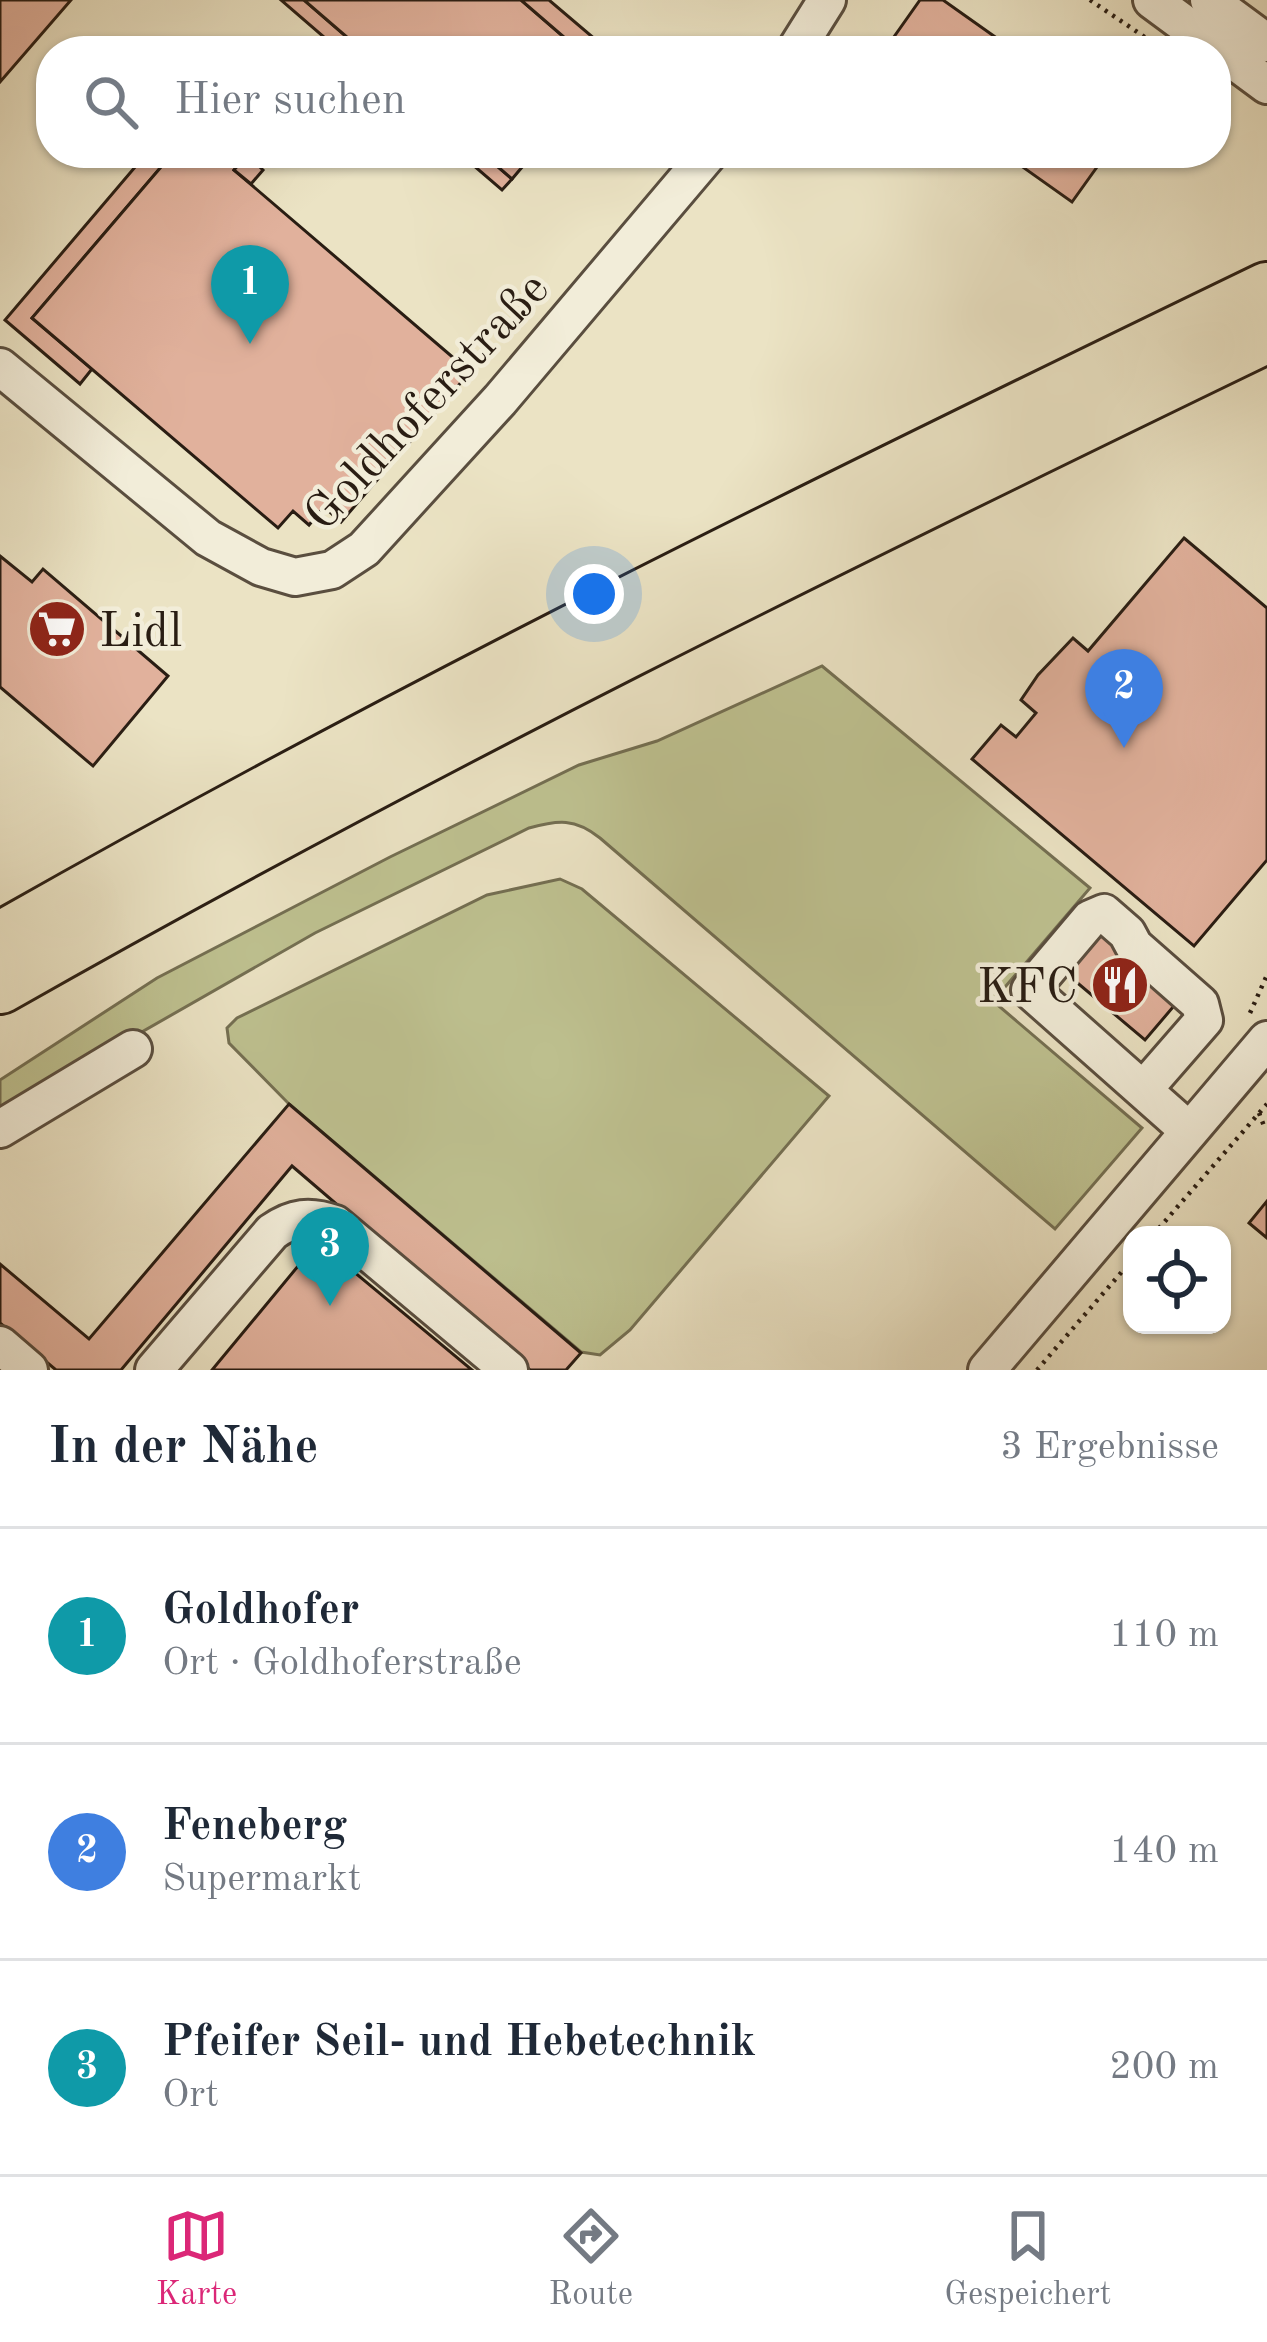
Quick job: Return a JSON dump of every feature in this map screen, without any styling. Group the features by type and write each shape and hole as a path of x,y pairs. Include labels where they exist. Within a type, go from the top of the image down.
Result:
{"highway":[{"path":"0,940 327,759 692,571 1267,290"},
{"path":"0,986 348,792 530,698 898,512 1267,335"}],"street":[{"path":"804,36 827,0"},
{"path":"1151,0 1200,36"},
{"path":"1208,0 1267,43"},
{"path":"1231,59 1267,85"},
{"name":"Goldhoferstraße","path":"0,367 208,538 262,567 295,577 332,570 364,549 500,400 696,168"},
{"path":"1143,1090 1204,1021 1200,1004 1104,914 1090,919 1030,990 1143,1090 1190,1131"},
{"path":"987,1370 1267,1040"},
{"path":"0,1129 133,1049"},
{"path":"154,1370 272,1232 290,1219 318,1218 335,1224 509,1370"},
{"path":"0,1346 29,1370"}],"path":[{"path":"1090,0 1144,36"},
{"path":"1162,1226 1267,1104"},
{"path":"1259,1113 1264,1126"},
{"path":"1037,1370 1123,1270"}],"green space":[{"path":"822,666 1090,888 993,1001 1142,1128 1055,1229 600,838 566,822 529,828 315,933 0,1113 0,1080 157,978 579,765 657,741"},
{"path":"560,879 582,889 829,1096 630,1330 600,1355 581,1352 289,1104 229,1043 227,1028 237,1018 487,895"}],"building":[{"path":"0,0 71,0 36,36 0,82"},
{"path":"281,0 304,0 346,36 323,36"},
{"path":"304,0 521,0 563,36 346,36"},
{"path":"521,0 549,0 591,36 563,36"},
{"path":"920,0 943,0 994,36 895,36"},
{"path":"134,168 160,168 32,318 92,369 80,384 5,320"},
{"path":"160,168 236,168 470,372 341,522 324,507 309,525 293,511 278,528 32,318"},
{"path":"261,168 263,170 251,184 234,170"},
{"path":"476,168 499,168 512,179 502,190"},
{"path":"499,168 521,168 512,179"},
{"path":"1024,168 1096,168 1072,202"},
{"path":"1184,538 1267,608 1267,860 1194,946 972,759 1001,725 1016,737 1036,713 1021,700 1038,675 1073,638 1088,651"},
{"name":"Lidl","path":"0,556 32,582 43,569 168,676 93,766 0,687"},
{"name":"KFC","path":"1095,929 1179,1000 1145,1040 1061,969"},
{"path":"289,1104 581,1353 566,1370 530,1370 292,1166 121,1370 56,1370 0,1323 0,1264 89,1339"},
{"path":"1267,1201 1267,1238 1249,1223"},
{"path":"318,1242 472,1370 212,1370"}],"place":[{"name":"Goldhofer","path":"250,344"},
{"name":"Lidl","path":"57,629"},
{"name":"Feneberg","path":"1124,748"},
{"name":"KFC","path":"1120,985"},
{"name":"Pfeifer Seil- und Hebetechnik","path":"330,1306"}]}
